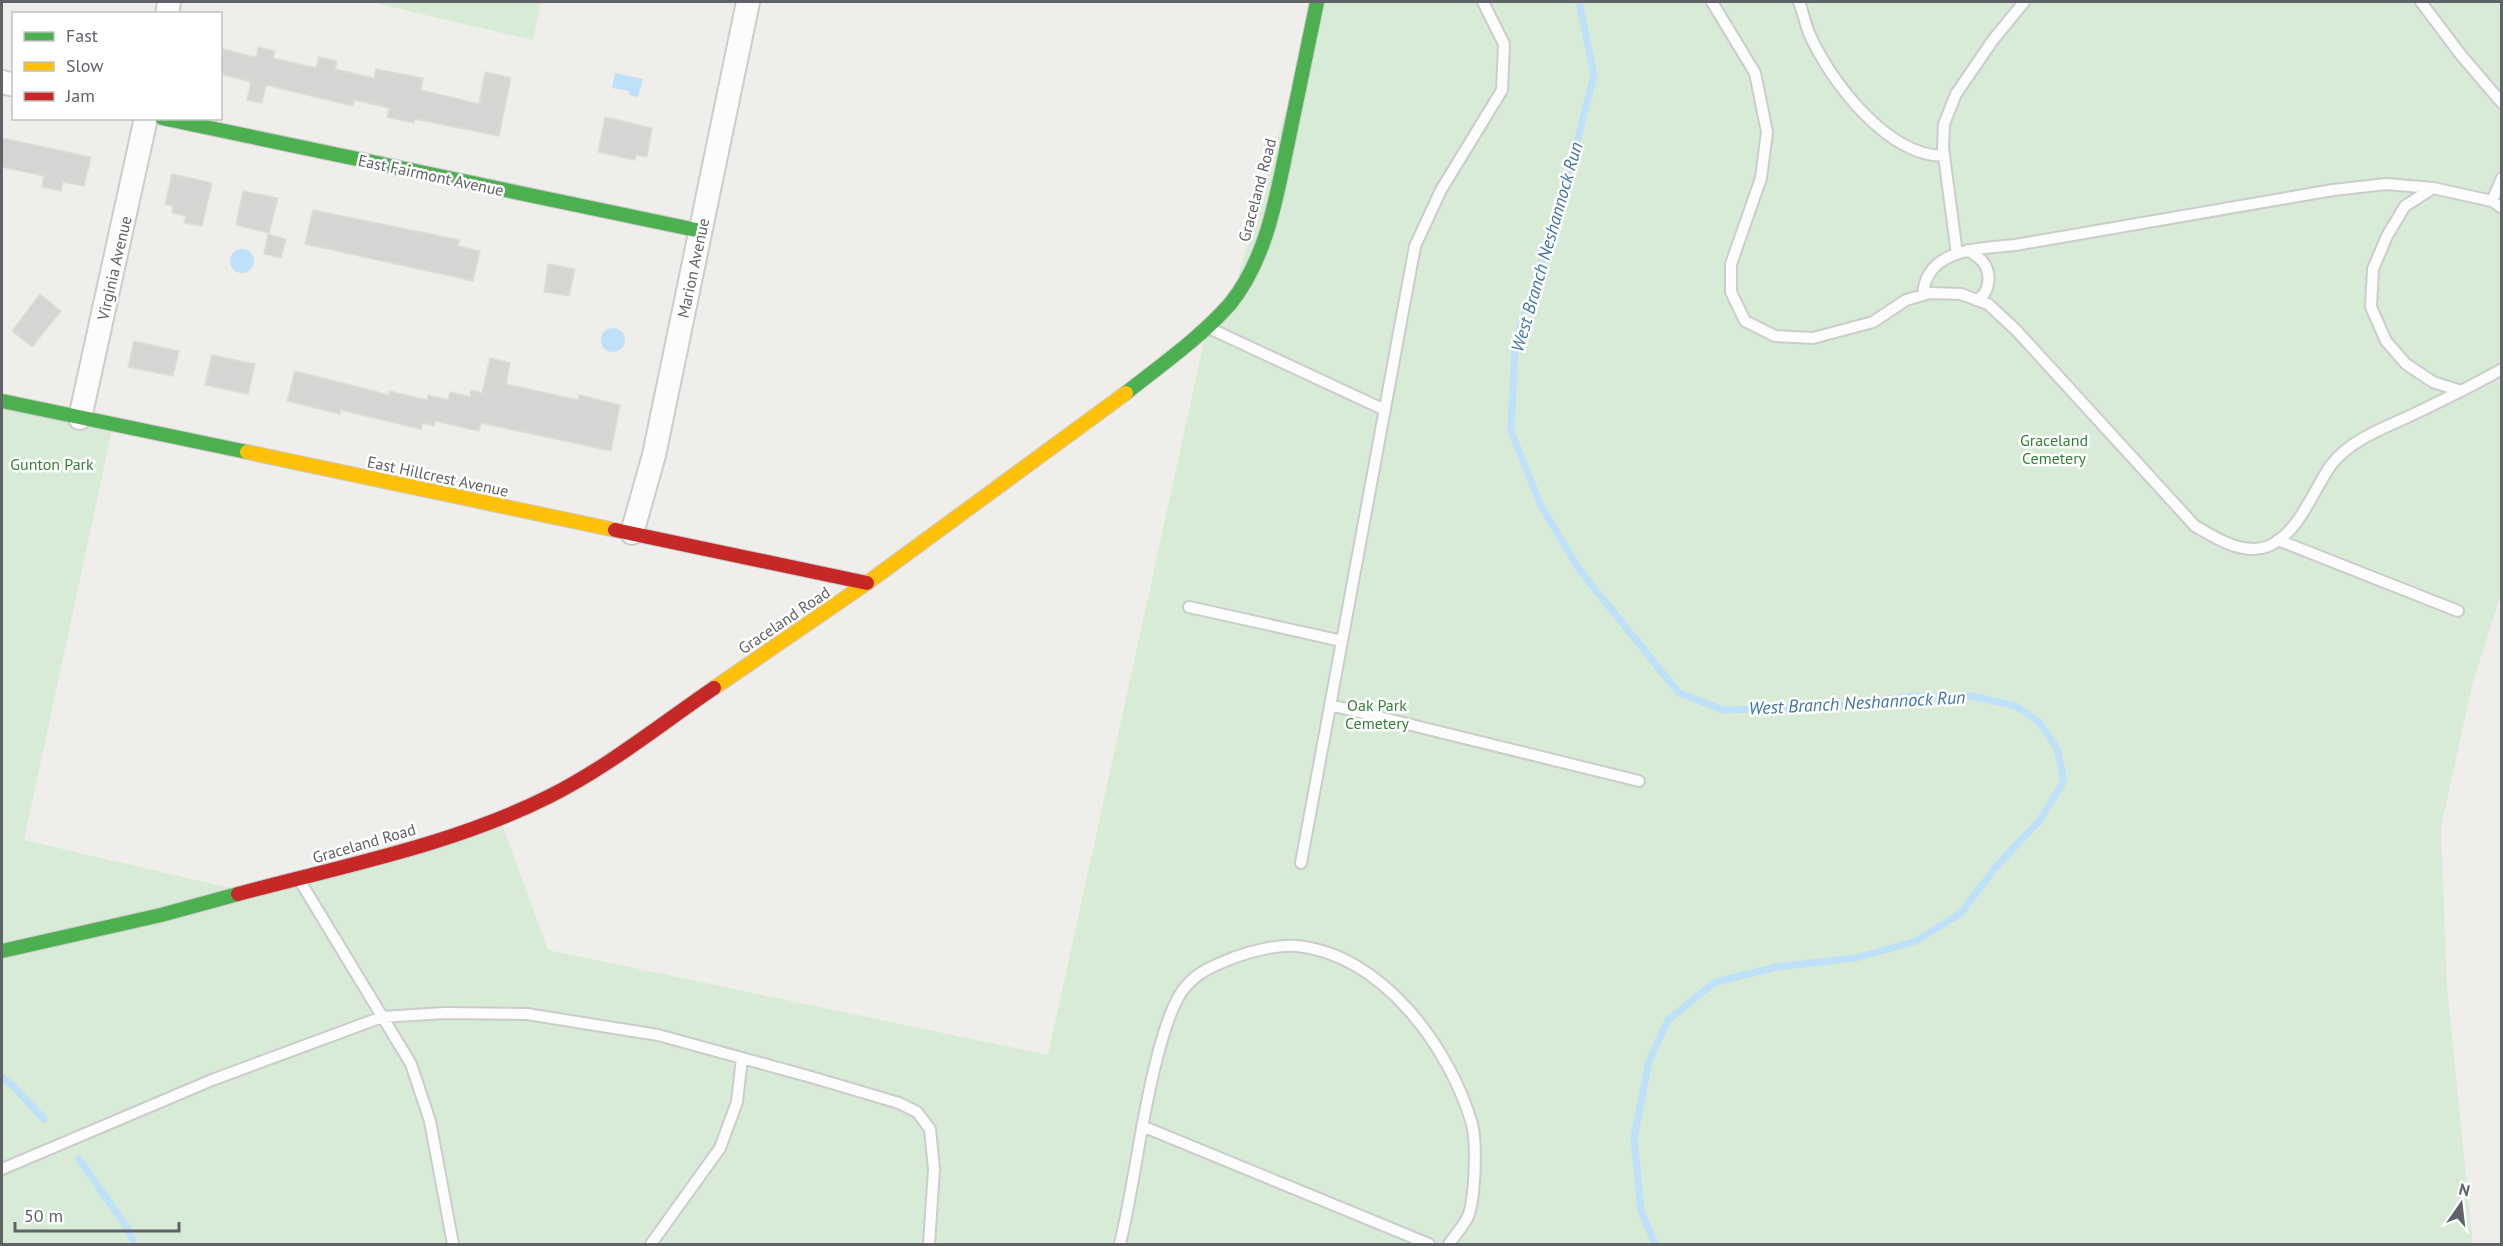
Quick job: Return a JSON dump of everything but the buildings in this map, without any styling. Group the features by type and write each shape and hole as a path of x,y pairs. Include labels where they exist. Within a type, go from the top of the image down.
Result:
{"street":[{"name":"Marion Avenue","path":"632,533 654,455 748,2"},
{"name":"Graceland Road","path":"2,951 161,915 404,850 500,819 552,795 600,766 867,583 1126,393 1207,328 1231,302 1250,272 1264,240 1274,206 1317,2"},
{"name":"Virginia Avenue","path":"80,418 146,120"},
{"name":"East Fairmont Avenue","path":"172,120 700,231"},
{"name":"East Hillcrest Avenue","path":"2,401 867,583"}],"lane":[{"path":"1301,863 1415,246 1441,190 1502,90 1504,44 1483,2"},
{"path":"1712,2 1755,74 1767,132 1761,178 1731,264 1731,292 1745,321 1775,336 1813,338 1873,322 1906,300 1930,293 1961,294 1988,304 2016,330 2195,526 2229,546 2252,548 2271,546 2285,535 2305,510 2332,465 2351,446 2502,369"},
{"path":"1800,2 1810,33 1832,73 1858,108 1892,137 1912,150 1929,156 1944,156"},
{"path":"1962,252 1944,156 1944,124 1956,94 1993,40 2024,2"},
{"path":"2421,2 2461,55 2502,103"},
{"path":"2492,201 2502,178"},
{"path":"1923,295 1924,284 1930,270 1949,256 1962,252 2015,245 2333,190 2386,184 2433,188 2492,201 2502,208"},
{"path":"2433,188 2405,206 2387,236 2373,269 2371,307 2386,340 2406,364 2433,382 2461,391"},
{"path":"1962,252 1985,264 1988,288 1983,297 1976,300"},
{"path":"1207,328 1385,410"},
{"path":"2278,540 2458,611"},
{"path":"1189,608 1342,640"},
{"path":"1330,705 1639,781"},
{"path":"298,878 411,1064 430,1121 453,1245"},
{"path":"1120,1245 1131,1198 1145,1104 1164,1032 1182,991 1206,968 1252,951 1297,945 1340,957 1371,975 1404,1004 1448,1064 1472,1126 1474,1186 1468,1216 1449,1245"},
{"path":"2,1169 212,1080 382,1017 445,1013 527,1014 658,1035 899,1103 917,1112 930,1129 934,1169 929,1245"},
{"path":"651,1245 720,1148 737,1102 742,1058"},
{"path":"1142,1126 1429,1245"}],"green space":[{"path":"370,2 541,2 533,40"},
{"path":"1317,2 2501,2 2501,594 2473,682 2441,827 2447,987 2473,1244 2,1244 2,401 113,425 24,840 247,892 500,819 548,950 1048,1055 1207,328 1231,302"}],"water":[{"path":"615,73 643,79 638,97 629,95 629,91 612,88"},
{"path":"242,249 250,253 254,261 250,269 242,273 234,269 230,261 234,253"},
{"path":"613,328 618,329 624,335 624,345 618,351 613,352 608,351 602,345 601,340 602,335 608,329"}],"waterway":[{"name":"West Branch Neshannock Run","path":"1579,2 1594,75 1565,189 1515,344 1511,431 1541,506 1581,572 1679,693 1723,710 1829,707 1912,696 1972,696 2016,706 2039,722 2057,748 2064,781 2039,821 1995,868 1961,913 1916,941 1856,958 1777,967 1715,982 1668,1020 1649,1061 1634,1138 1641,1211 1655,1244"},
{"path":"2,1077 44,1119"},
{"path":"79,1159 128,1229 134,1244"}],"traffic: fast":[{"path":"1126,393 1206,328 1230,304 1254,266 1275,202 1317,2"},
{"path":"172,120 701,231"},
{"path":"2,401 247,452"},
{"path":"2,951 161,915 238,894"}],"traffic: slow":[{"path":"714,688 867,583 1126,393"},
{"path":"247,452 615,530"}],"traffic: jam":[{"path":"615,530 867,583"},
{"path":"238,894 397,853 513,813 572,785 593,772 714,688"}],"park label":[{"name":"Graceland Cemetery","path":"2054,449"},
{"name":"Gunton Park","path":"52,464"},
{"name":"Oak Park Cemetery","path":"1377,714"}]}
